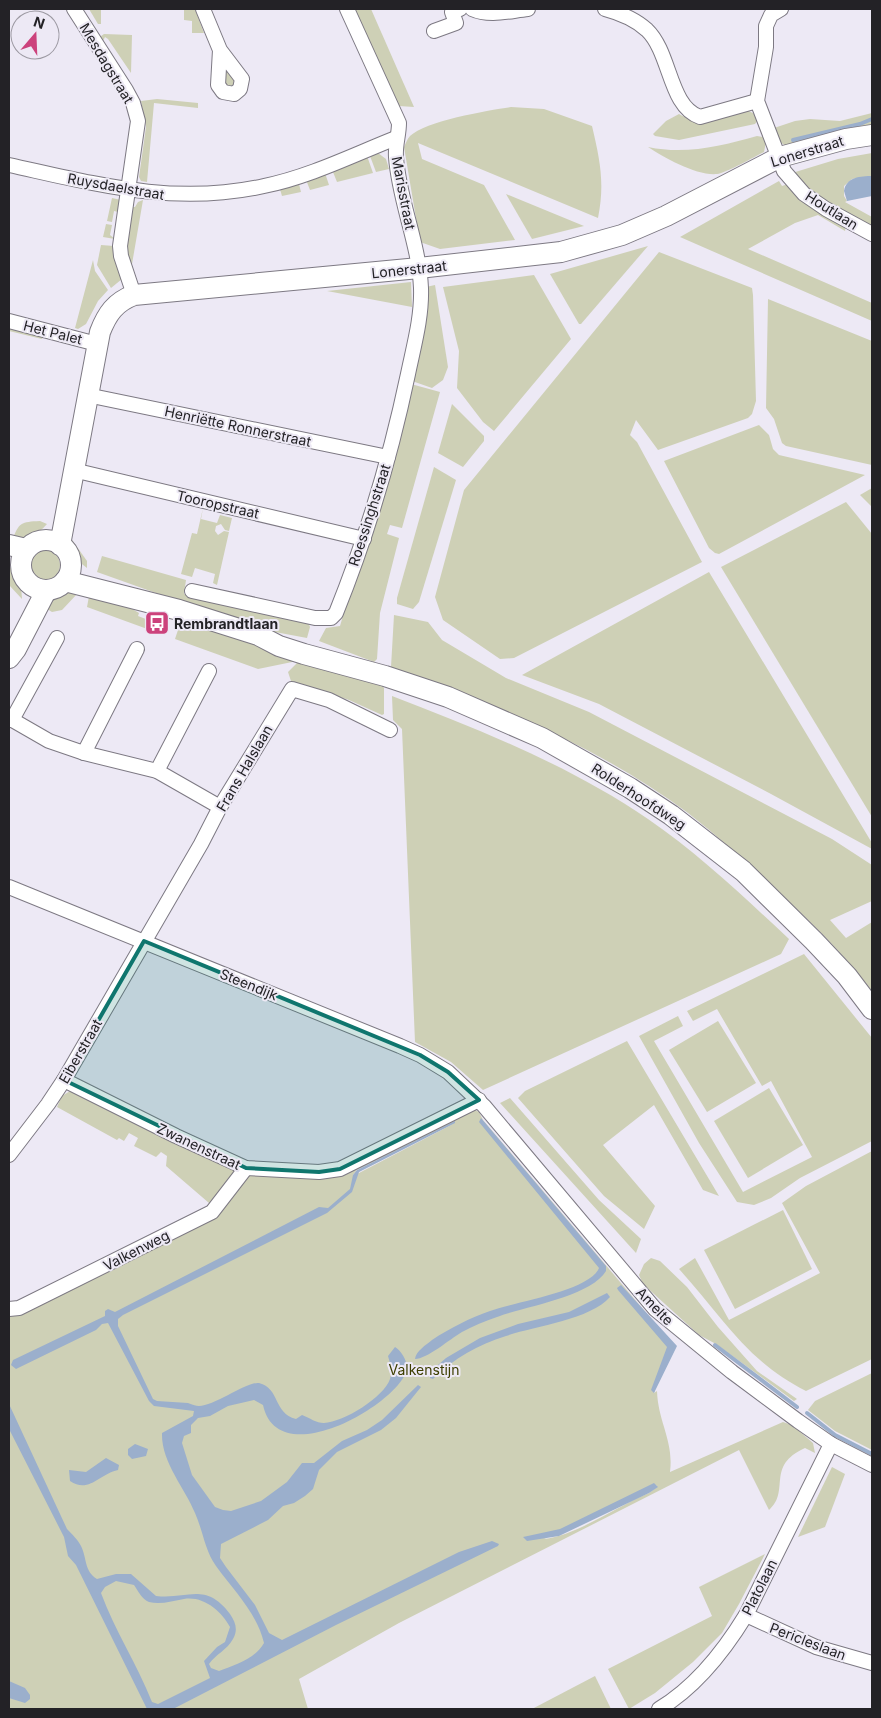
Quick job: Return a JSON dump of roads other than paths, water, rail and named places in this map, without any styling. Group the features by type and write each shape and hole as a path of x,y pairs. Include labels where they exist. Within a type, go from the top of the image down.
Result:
{"street":[{"name":"Mesdagstraat","path":"74,9 133,103 138,129 120,246 134,295"},
{"path":"203,9 220,50"},
{"name":"Marisstraat","path":"347,9 399,123 396,138 398,168 419,268"},
{"path":"434,31 456,23 452,12 460,9"},
{"path":"472,9 484,13 495,13 528,9"},
{"path":"605,9 635,20 651,35 662,51 682,105 690,114 700,117 757,101 766,47 766,26 771,11"},
{"name":"Houtlaan","path":"757,101 784,171 804,194 826,209 872,234"},
{"name":"Lonerstraat","path":"28,550 70,499 71,479 100,332 110,311 124,299 134,295 419,268 561,252 615,237 666,216 780,158 846,139 872,135"},
{"name":"Ruysdaelstraat","path":"9,165 152,194 192,195 264,186 300,175 396,138"},
{"name":"Roessinghstraat","path":"192,591 326,620 336,613 364,539 395,435 419,323 421,287 419,268"},
{"name":"Het Palet","path":"9,321 97,344"},
{"name":"Henriëtte Ronnerstraat","path":"87,395 388,457"},
{"name":"Tooropstraat","path":"71,479 364,539"},
{"path":"28,550 69,557 68,573 60,586 38,588 21,572 28,550"},
{"name":"Rolderhoofdweg","path":"68,573 135,600 179,610 258,635 274,644 304,654 351,665 448,697 495,717 584,760 646,799 743,871 828,955 872,1009"},
{"path":"9,649 22,616 38,588"},
{"path":"9,658 16,649 38,588"},
{"path":"58,638 10,719 49,741 157,772 220,807"},
{"path":"84,752 136,649"},
{"path":"157,772 209,671"},
{"name":"Frans Halslaan","path":"144,941 201,844 220,807 292,689 329,700 390,730"},
{"name":"Steendijk","path":"9,886 420,1055 448,1072 479,1100"},
{"name":"Eiberstraat","path":"9,1155 14,1138 64,1080 144,941"},
{"name":"Zwanenstraat","path":"64,1080 176,1136 246,1168 331,1171 479,1100"},
{"name":"Amelte","path":"479,1100 655,1309 732,1372 831,1444 872,1465"},
{"name":"Valkenweg","path":"9,1309 19,1308 212,1212 246,1168"},
{"name":"Platolaan","path":"659,1709 681,1694 704,1671 723,1649 746,1615 831,1444"},
{"name":"Pericleslaan","path":"746,1615 816,1647 872,1663"}],"water":[{"path":"872,176 872,196 847,201 844,191 845,186 851,180"},
{"path":"481,1118 606,1266 606,1271 598,1280 586,1288 556,1300 509,1313 479,1324 462,1332 426,1356 415,1359 419,1351 432,1340 460,1324 490,1311 550,1295 582,1283 593,1276 599,1268 479,1122"},
{"path":"455,1121 455,1123 359,1172 352,1192 327,1213 123,1315 118,1319 118,1326 153,1399 157,1401 188,1403 198,1406 205,1405 254,1383 259,1383 270,1390 283,1412 289,1416 296,1419 302,1415 321,1423 332,1422 342,1418 372,1401 390,1379 391,1370 388,1356 395,1347 403,1355 407,1370 396,1388 357,1417 333,1428 310,1434 289,1433 272,1424 263,1405 254,1400 228,1406 210,1416 198,1418 191,1425 191,1433 184,1436 182,1443 192,1475 215,1507 223,1510 231,1511 261,1501 287,1482 302,1463 314,1463 342,1441 367,1430 382,1420 418,1385 421,1387 396,1418 381,1430 337,1452 319,1470 313,1489 305,1496 294,1503 283,1506 268,1520 221,1544 220,1558 255,1605 269,1633 282,1640 459,1552 492,1541 499,1544 173,1709 147,1709 76,1565 68,1556 64,1537 9,1429 9,1404 67,1529 81,1546 88,1568 93,1576 97,1579 116,1574 131,1574 156,1596 204,1595 221,1604 230,1614 236,1627 235,1636 231,1643 209,1664 211,1668 219,1671 250,1657 264,1643 261,1632 250,1612 212,1560 195,1513 165,1454 162,1433 193,1416 194,1411 154,1406 149,1401 108,1323 102,1324 96,1330 16,1369 11,1365 13,1360 105,1316 105,1311 108,1309 115,1312 319,1207 328,1208 350,1189 353,1175 357,1170","holes":["116,1581 134,1585 142,1597 153,1603 184,1599 205,1602 217,1610 230,1627 225,1642 217,1647 204,1661 210,1678 158,1704 152,1702 101,1593 105,1587"]},
{"path":"621,1285 677,1346 654,1393 651,1390 667,1347 618,1290 617,1288"},
{"path":"607,1293 610,1297 601,1305 589,1311 576,1317 518,1332 486,1344 467,1353 433,1379 430,1378 430,1372 446,1358 480,1338 518,1324 569,1312"},
{"path":"135,1444 148,1449 146,1456 132,1459 128,1455 128,1449"},
{"path":"106,1458 119,1465 118,1470 89,1484 83,1485 70,1481 69,1470 86,1472"},
{"path":"654,1483 658,1487 649,1493 559,1536 527,1541 523,1537 560,1529"},
{"path":"9,1681 25,1688 30,1695 30,1699 25,1703 9,1698"}],"waterway":[{"path":"793,140 860,124 872,119"},
{"path":"715,1345 797,1407"},
{"path":"807,1413 835,1435 872,1454"}],"place":[{"name":"Rembrandtlaan","path":"157,623"}],"park label":[{"name":"Valkenstijn","path":"424,1369"}]}
